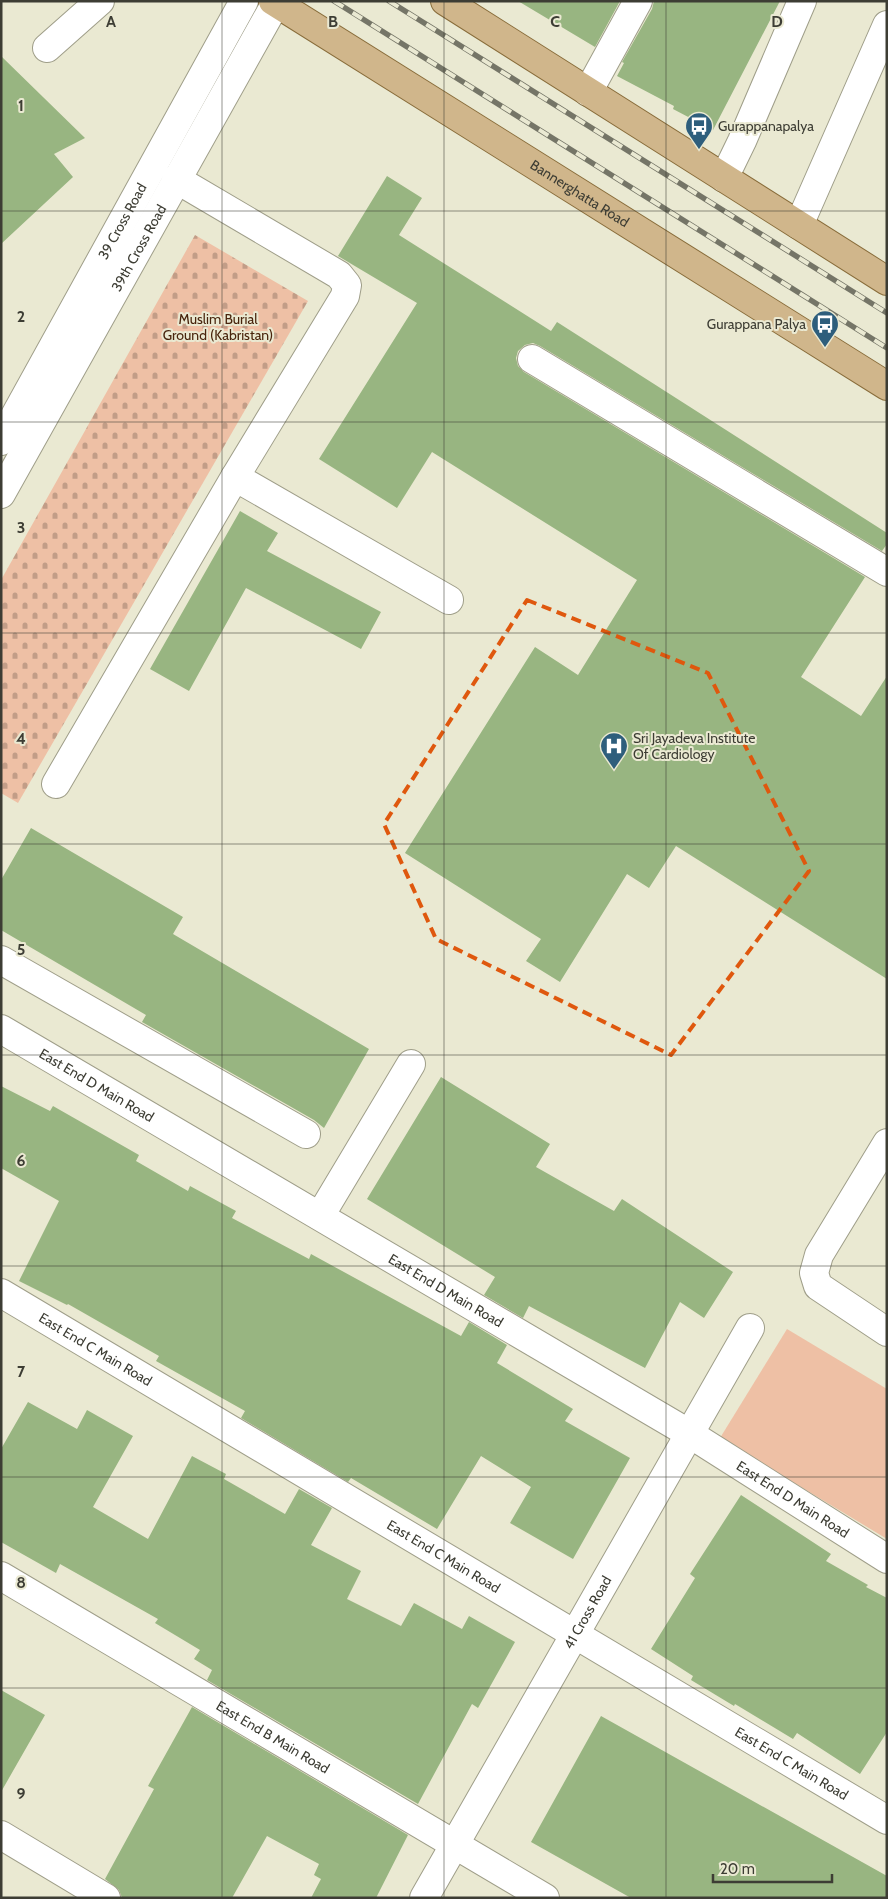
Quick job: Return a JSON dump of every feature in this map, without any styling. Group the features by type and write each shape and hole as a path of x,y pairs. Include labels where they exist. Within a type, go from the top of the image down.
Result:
{"main road":[{"path":"445,1 887,281"},
{"name":"Bannerghatta Road","path":"275,2 887,386"}],"street":[{"path":"47,48 100,1"},
{"name":"39 Cross Road","path":"3,436 244,1"},
{"path":"588,92 638,1"},
{"path":"724,178 742,141 802,1"},
{"name":"39th Cross Road","path":"3,485 275,2"},
{"path":"799,225 887,25"},
{"path":"56,784 235,478 345,296 347,285 339,275 176,180"},
{"path":"532,359 887,572"},
{"path":"235,478 449,600"},
{"path":"1,960 306,1134"},
{"name":"East End D Main Road","path":"1,1029 690,1434 887,1559"},
{"path":"320,1216 411,1064"},
{"path":"887,1142 819,1255 814,1273 818,1286 887,1332"},
{"name":"East End C Main Road","path":"1,1293 887,1820"},
{"name":"41 Cross Road","path":"424,1898 750,1328"},
{"name":"East End B Main Road","path":"1,1576 545,1898"},
{"path":"1,1835 106,1898"}],"highlighted area":[{"path":"527,600 708,673 809,871 671,1055 436,939 384,824"}],"green space":[{"name":"Muslim Burial Ground (Kabristan)","path":"195,235 308,301 18,803 1,793 1,580"},
{"path":"787,1329 887,1389 887,1539 720,1438"}],"building":[{"path":"518,1 620,1 595,47"},
{"path":"654,1 780,1 713,130 673,109 674,106 617,76 624,63 622,62 652,9"},
{"path":"1,56 85,138 54,154 73,177 1,244"},
{"path":"387,176 422,198 399,235 551,331 557,322 887,533 887,544 882,551 540,346 533,343 525,345 518,351 516,358 518,366 524,372 865,577 801,677 861,716 887,676 887,979 676,846 649,888 627,874 560,982 526,961 541,939 405,853 535,647 578,675 637,580 432,452 397,508 319,459 417,303 338,256"},
{"path":"240,511 278,533 267,551 381,612 361,649 246,588 189,691 150,669"},
{"path":"31,828 183,917 173,934 369,1049 324,1128 314,1120 142,1022 146,1015 1,930 1,880"},
{"path":"441,1077 550,1144 536,1167 614,1211 622,1199 733,1272 704,1318 680,1302 645,1368 529,1306 523,1318 484,1295 495,1277 367,1199"},
{"path":"1,1086 50,1111 53,1106 139,1155 136,1161 188,1191 190,1186 236,1211 232,1218 309,1259 311,1254 461,1336 469,1322 507,1345 497,1363 573,1409 565,1421 630,1458 573,1559 510,1523 531,1487 481,1456 437,1529 351,1478 348,1482 241,1418 245,1411 156,1361 159,1356 68,1304 19,1281 59,1201 1,1168"},
{"path":"28,1402 77,1429 87,1410 133,1436 93,1507 148,1539 192,1456 226,1474 224,1479 285,1514 299,1489 332,1508 311,1545 361,1571 347,1599 401,1626 414,1603 462,1629 469,1616 515,1642 478,1708 472,1704 418,1804 207,1680 212,1670 194,1659 200,1650 155,1623 158,1619 60,1564 56,1573 1,1542 1,1449"},
{"path":"741,1495 831,1554 826,1561 887,1598 887,1732 860,1774 797,1733 793,1739 735,1704 734,1706 691,1680 693,1676 651,1649 695,1578 690,1574"},
{"path":"1,1690 45,1715 1,1792"},
{"path":"192,1707 408,1835 376,1898 311,1898 321,1879 314,1875 319,1864 267,1836 232,1898 122,1898 119,1890 105,1879 154,1789 148,1786"},
{"path":"601,1716 887,1876 887,1898 631,1898 531,1842"}],"railway":[{"path":"334,1 887,348"},
{"path":"389,1 887,313"}],"place":[{"name":"Gurappanapalya","path":"699,150"},
{"name":"Gurappana Palya","path":"825,348"},
{"name":"Sri Jayadeva Institute Of Cardiology","path":"614,770"}]}
